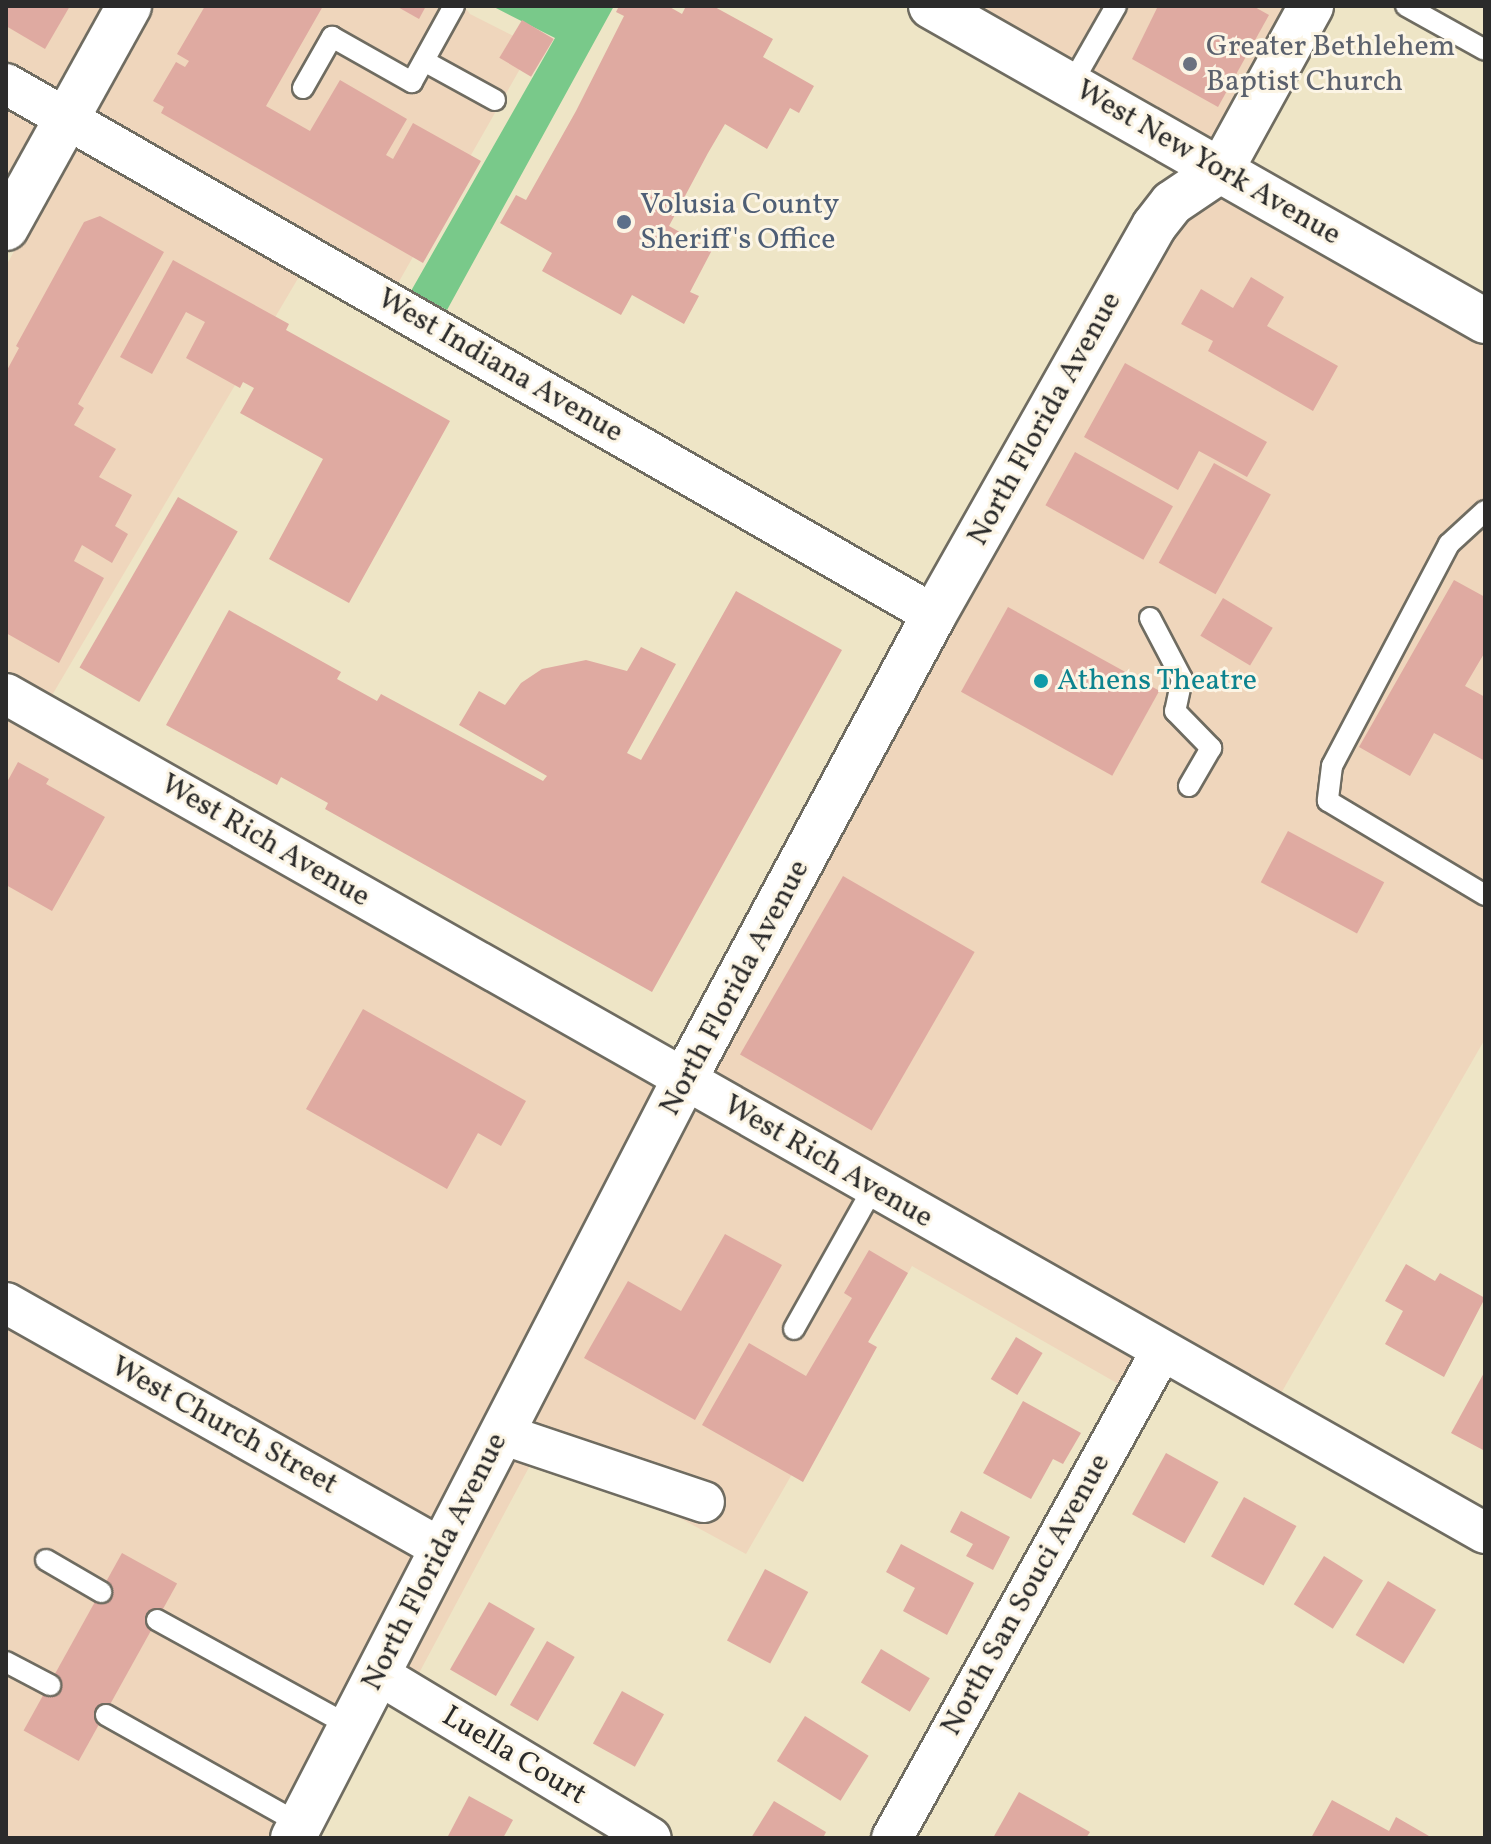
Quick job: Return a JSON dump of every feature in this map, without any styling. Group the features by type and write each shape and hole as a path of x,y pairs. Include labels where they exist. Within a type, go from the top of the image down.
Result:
{"street":[{"path":"6,228 129,6"},
{"name":"West New York Avenue","path":"931,6 1485,321"},
{"path":"1221,170 1311,6"},
{"name":"West Indiana Avenue","path":"6,84 934,615"},
{"name":"North Florida Avenue","path":"296,1831 684,1080 934,615 1154,226 1172,203 1221,170"},
{"name":"West Rich Avenue","path":"6,694 1161,1352 1485,1533"},
{"name":"West Church Street","path":"6,1303 442,1549"},
{"name":"North San Souci Avenue","path":"892,1838 1161,1352"},
{"path":"502,1434 704,1502"},
{"name":"Luella Court","path":"378,1674 651,1838"}],"lane":[{"path":"303,88 332,37 412,82 454,6"},
{"path":"1071,85 1116,6"},
{"path":"1406,6 1437,13 1485,50"},
{"path":"424,61 495,100"},
{"path":"1485,511 1449,544 1332,766 1328,801 1485,895"},
{"path":"1150,618 1182,679 1175,711 1211,748 1189,786"},
{"path":"794,1329 873,1188"},
{"path":"46,1560 101,1592"},
{"path":"157,1620 350,1726"},
{"path":"6,1662 50,1685"},
{"path":"106,1715 296,1831"}],"shaded area":[{"path":"6,6 109,6 60,91 6,60"},
{"path":"150,6 464,6 470,14 533,46 397,285 91,109"},
{"path":"972,6 1291,6 1215,143"},
{"path":"6,107 40,127 6,190"},
{"path":"72,145 300,275 51,697 6,671 6,266"},
{"path":"1221,193 1485,345 1485,1039 1280,1395 709,1071 950,624 1183,217"},
{"path":"6,717 659,1089 436,1522 6,1280"},
{"path":"690,1107 1136,1361 1122,1386 912,1266 746,1554 542,1443 418,1675 402,1665"},
{"path":"6,1327 417,1558 273,1838 6,1838"}],"green space":[{"path":"492,6 614,6 447,310 411,291 555,38"}],"building":[{"path":"6,6 70,6 45,49 6,26"},
{"path":"205,6 323,6 266,106 310,131 340,80 407,119 386,155 393,159 413,123 481,161 423,263 161,113 164,107 153,101 176,62 185,67 189,61 177,54"},
{"path":"396,6 426,6 419,19"},
{"path":"619,6 668,6 682,14 686,6 713,6 773,39 763,57 814,86 799,113 790,108 767,149 725,124 708,153 669,226 712,250 690,292 699,296 684,324 632,295 621,315 542,271 552,253 500,223 516,195 526,200 576,111 624,16 616,12"},
{"path":"1158,6 1253,6 1269,15 1218,107 1132,59"},
{"path":"522,20 554,39 531,77 499,58"},
{"path":"100,216 164,252 78,404 84,408 74,425 116,449 99,477 132,495 115,526 128,534 112,563 82,545 74,561 104,578 59,663 6,633 6,372 19,348 16,346 84,222"},
{"path":"173,260 289,324 286,330 450,421 349,603 269,559 323,459 240,413 254,388 243,382 240,388 186,358 205,322 186,312 152,374 120,357"},
{"path":"1251,277 1284,297 1267,326 1338,366 1313,411 1208,351 1213,341 1181,324 1201,289 1233,308"},
{"path":"1125,363 1267,442 1247,477 1199,451 1178,490 1084,437"},
{"path":"1075,452 1173,506 1143,560 1045,505"},
{"path":"1214,463 1271,495 1216,594 1159,563"},
{"path":"178,497 238,532 139,702 80,668"},
{"path":"1454,580 1485,597 1485,652 1465,686 1485,697 1485,761 1434,733 1410,776 1359,747"},
{"path":"736,591 842,650 652,992 325,809 328,803 281,777 277,785 166,725 229,610 341,672 337,679 377,701 381,694 543,781 547,776 459,725 479,691 505,705 521,683 542,669 586,660 627,671 641,647 676,664 627,753 641,760"},
{"path":"1223,598 1273,628 1250,666 1200,636"},
{"name":"Athens Theatre","path":"1008,607 1159,691 1112,776 961,692"},
{"path":"18,762 49,779 46,784 105,817 52,911 6,885 6,784"},
{"path":"1288,831 1384,882 1357,933 1261,882"},
{"path":"843,876 975,952 872,1130 740,1054"},
{"path":"363,1009 526,1101 501,1146 478,1133 447,1189 306,1109"},
{"path":"725,1234 782,1265 695,1420 584,1358 628,1281 681,1311"},
{"path":"869,1250 908,1273 868,1342 877,1347 803,1482 702,1425 749,1343 806,1376 852,1298 844,1293"},
{"path":"1406,1264 1435,1281 1440,1273 1485,1298 1444,1377 1385,1344 1403,1311 1385,1301"},
{"path":"1016,1337 1043,1353 1017,1395 991,1379"},
{"path":"1485,1371 1485,1451 1451,1433"},
{"path":"1023,1401 1081,1433 1063,1464 1053,1459 1031,1499 983,1473"},
{"path":"1166,1453 1218,1482 1185,1543 1132,1514"},
{"path":"1244,1497 1296,1526 1264,1586 1211,1556"},
{"path":"961,1511 1010,1537 993,1570 966,1556 973,1544 950,1532"},
{"path":"901,1544 974,1583 947,1635 903,1611 915,1588 886,1572"},
{"path":"122,1553 177,1584 79,1761 24,1731"},
{"path":"1324,1556 1363,1580 1333,1629 1294,1604"},
{"path":"765,1569 808,1592 770,1664 727,1641"},
{"path":"1388,1581 1436,1610 1404,1664 1356,1635"},
{"path":"489,1602 535,1628 496,1696 450,1670"},
{"path":"547,1641 575,1657 538,1721 510,1705"},
{"path":"881,1649 930,1678 910,1712 861,1682"},
{"path":"622,1691 664,1714 635,1767 593,1743"},
{"path":"805,1716 869,1756 841,1801 777,1761"},
{"path":"1019,1792 1090,1832 1086,1838 993,1838"},
{"path":"469,1796 513,1820 503,1838 447,1838"},
{"path":"1332,1800 1389,1831 1396,1817 1429,1836 1311,1838"},
{"path":"774,1801 826,1832 823,1838 751,1838"}],"place":[{"name":"Greater Bethlehem Baptist Church","path":"1190,64"},
{"name":"Volusia County Sheriff's Office","path":"624,222"},
{"name":"Athens Theatre","path":"1041,681"}]}
